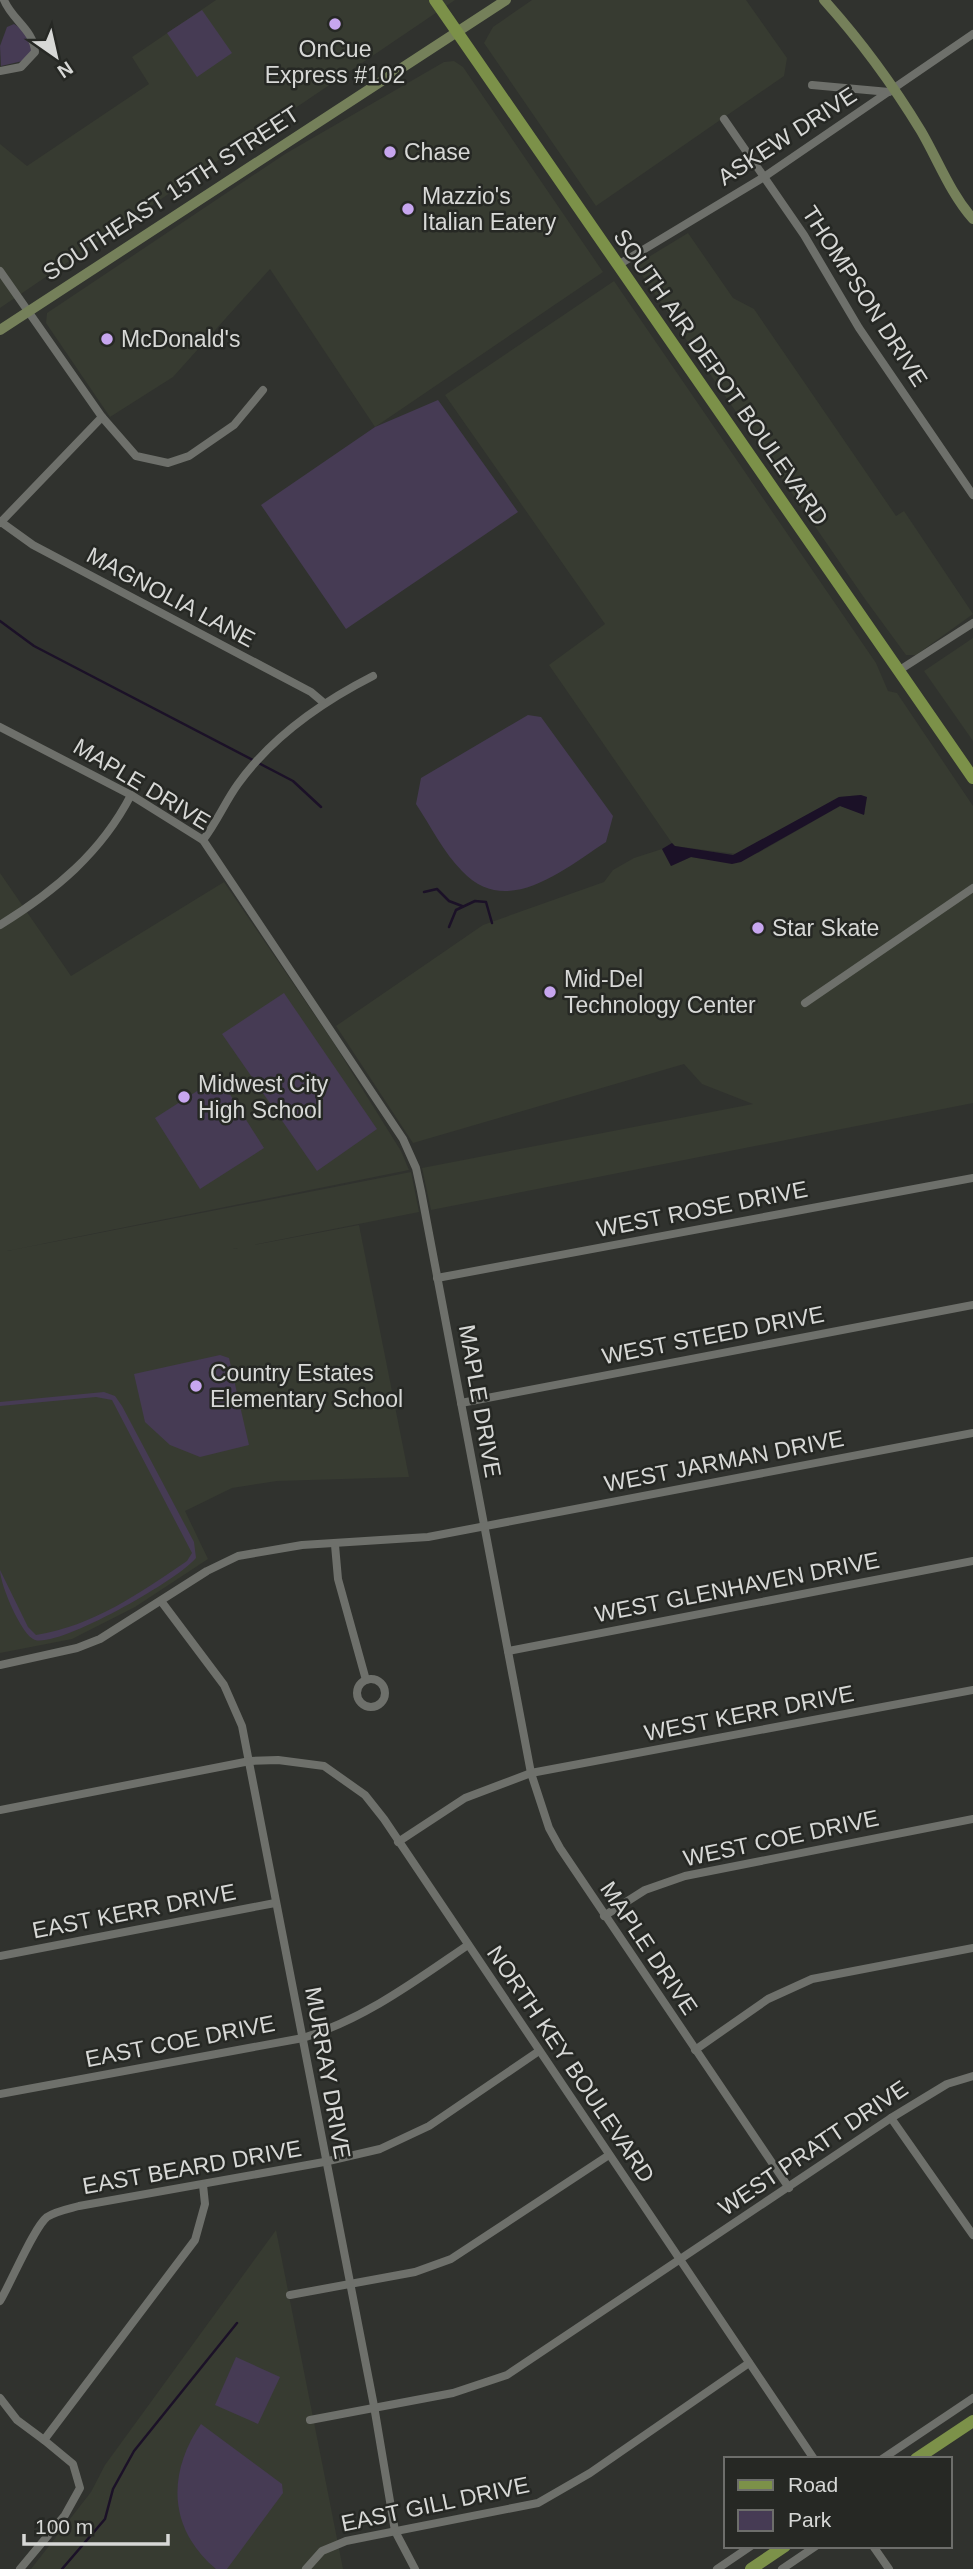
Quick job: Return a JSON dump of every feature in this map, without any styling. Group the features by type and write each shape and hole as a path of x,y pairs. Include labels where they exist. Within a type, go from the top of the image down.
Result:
{"main road":[{"name":"SOUTH AIR DEPOT BOULEVARD","path":"435,0 973,778"},
{"name":"SOUTHEAST 15TH STREET","path":"0,330 240,170 506,0"},
{"path":"824,0 850,29 891,90 905,104 971,215"},
{"path":"919,2457 973,2421"},
{"path":"751,2569 782,2548"}],"street":[{"path":"0,7 3,0"},
{"path":"0,71 21,67 30,61 35,52 35,42 3,0"},
{"name":"ASKEW DRIVE","path":"618,265 764,177 973,34"},
{"path":"812,85 891,90"},
{"name":"THOMPSON DRIVE","path":"724,118 804,235 859,328 973,495"},
{"path":"0,271 102,417 136,456 150,462 168,463 189,456 234,425 263,390"},
{"path":"1,523 102,417"},
{"name":"MAGNOLIA LANE","path":"1,523 33,545 311,692 324,703"},
{"path":"898,671 973,623"},
{"path":"204,840 249,769 265,752 324,703 373,676"},
{"name":"MAPLE DRIVE","path":"0,727 131,795 204,840 403,1139 416,1168 531,1773 549,1828 604,1916 789,2188"},
{"path":"0,925 73,873 115,826 131,795"},
{"path":"805,1003 973,888"},
{"name":"WEST ROSE DRIVE","path":"437,1278 973,1178"},
{"name":"WEST STEED DRIVE","path":"461,1403 973,1305"},
{"name":"WEST JARMAN DRIVE","path":"0,1664 58,1653 100,1639 238,1556 302,1545 428,1537 973,1433"},
{"path":"335,1545 338,1579 366,1680"},
{"name":"WEST GLENHAVEN DRIVE","path":"508,1651 973,1561"},
{"name":"MURRAY DRIVE","path":"161,1601 224,1685 242,1726 303,2038 324,2162 374,2406 395,2531 415,2569"},
{"name":"WEST KERR DRIVE","path":"531,1773 973,1690"},
{"name":"NORTH KEY BOULEVARD","path":"0,1810 250,1761 278,1760 324,1766 365,1795 813,2457"},
{"path":"398,1842 465,1798 531,1773"},
{"name":"WEST COE DRIVE","path":"604,1916 645,1890 685,1876 973,1819"},
{"name":"EAST KERR DRIVE","path":"0,1956 275,1903"},
{"name":"EAST COE DRIVE","path":"0,2094 303,2038 371,2011 468,1945"},
{"path":"695,2050 768,1999 812,1979 973,1948"},
{"name":"EAST BEARD DRIVE","path":"0,2301 19,2270 37,2226 48,2216 79,2206 203,2185 380,2149 429,2126 539,2051"},
{"name":"WEST PRATT DRIVE","path":"310,2420 453,2393 507,2375 891,2118 947,2084 973,2076"},
{"path":"891,2118 973,2235"},
{"path":"290,2295 415,2272 451,2259 609,2155"},
{"path":"44,2440 195,2240 205,2204 203,2185"},
{"name":"EAST GILL DRIVE","path":"306,2569 322,2551 334,2545 538,2503 590,2473 749,2363"},
{"path":"885,2457 973,2398"},
{"path":"2,2405 73,2465 80,2488 76,2500 20,2569"},
{"path":"717,2569 748,2548"},
{"path":"782,2569 813,2548"},
{"path":"874,2548 888,2569"}],"shaded area":[{"path":"216,0 455,0 0,308 0,144 27,166 149,84 132,57"},
{"path":"532,0 746,0 787,58 784,76 596,206 484,43 493,27"},
{"path":"454,61 463,67 603,272 375,427 270,269 173,377 110,417 46,323 47,313 285,154 444,62"},
{"path":"688,233 733,298 754,309 896,516 904,511 973,614 916,655 906,655 865,599 639,271 638,265 647,258"},
{"path":"614,281 876,663 888,691 897,693 973,806 973,1103 431,1210 422,1168 753,1104 702,1084 684,1064 413,1143 336,1026 483,925 604,882 613,870 634,858 662,849 671,866 691,857 703,859 758,853 840,806 865,814 861,795 839,797 737,854 674,846 549,665 605,624 445,395"},
{"path":"973,638 973,741 924,671"},
{"path":"839,797 867,797 864,815 840,806 741,862 732,864 691,857 671,866 662,849 672,843 675,846 733,855"},
{"path":"0,873 71,976 224,882 333,1042 401,1151 409,1170 7,1251 411,1172 419,1212 233,1249 359,1225 409,1477 277,1481 232,1488 185,1511 208,1559 135,1607 72,1639 0,1653"},
{"path":"276,2230 343,2569 31,2569 91,2492 105,2465"}],"green space":[{"path":"202,10 232,53 197,77 167,33"},
{"path":"14,24 26,32 33,49 27,60 1,66 0,46 7,27"},
{"path":"438,400 518,512 346,629 261,505 375,427"},
{"path":"528,715 541,717 613,816 606,842 572,865 535,885 498,891 479,885 455,864 416,804 421,778"},
{"path":"284,993 377,1129 317,1171 222,1034"},
{"path":"219,1077 264,1148 200,1189 155,1118"},
{"path":"220,1355 229,1358 249,1445 200,1457 170,1445 145,1422 134,1374"},
{"path":"104,1392 115,1396 122,1406 194,1542 196,1558 167,1581 93,1623 49,1639 35,1640 29,1636 12,1608 0,1570 28,1627 36,1635 77,1624 115,1607 187,1561 192,1553 112,1400 96,1397 0,1406 0,1402"},
{"path":"236,2357 280,2377 258,2424 215,2405"},
{"path":"201,2424 282,2484 283,2493 227,2569 216,2569 200,2553 181,2518 178,2481 182,2462"}],"waterway":[{"path":"0,621 34,646 293,781 321,807"},
{"path":"424,892 437,889 449,901 462,906"},
{"path":"449,927 456,910 475,901 486,902 492,923"},
{"path":"62,2569 105,2519 113,2489 134,2451 237,2323"}],"place":[{"name":"OnCue Express #102","path":"335,24"},
{"name":"Chase","path":"390,152"},
{"name":"Mazzio's Italian Eatery","path":"408,209"},
{"name":"McDonald's","path":"107,339"},
{"name":"Star Skate","path":"758,928"},
{"name":"Mid-Del Technology Center","path":"550,992"},
{"name":"Midwest City High School","path":"184,1097"},
{"name":"Country Estates Elementary School","path":"196,1386"}]}
